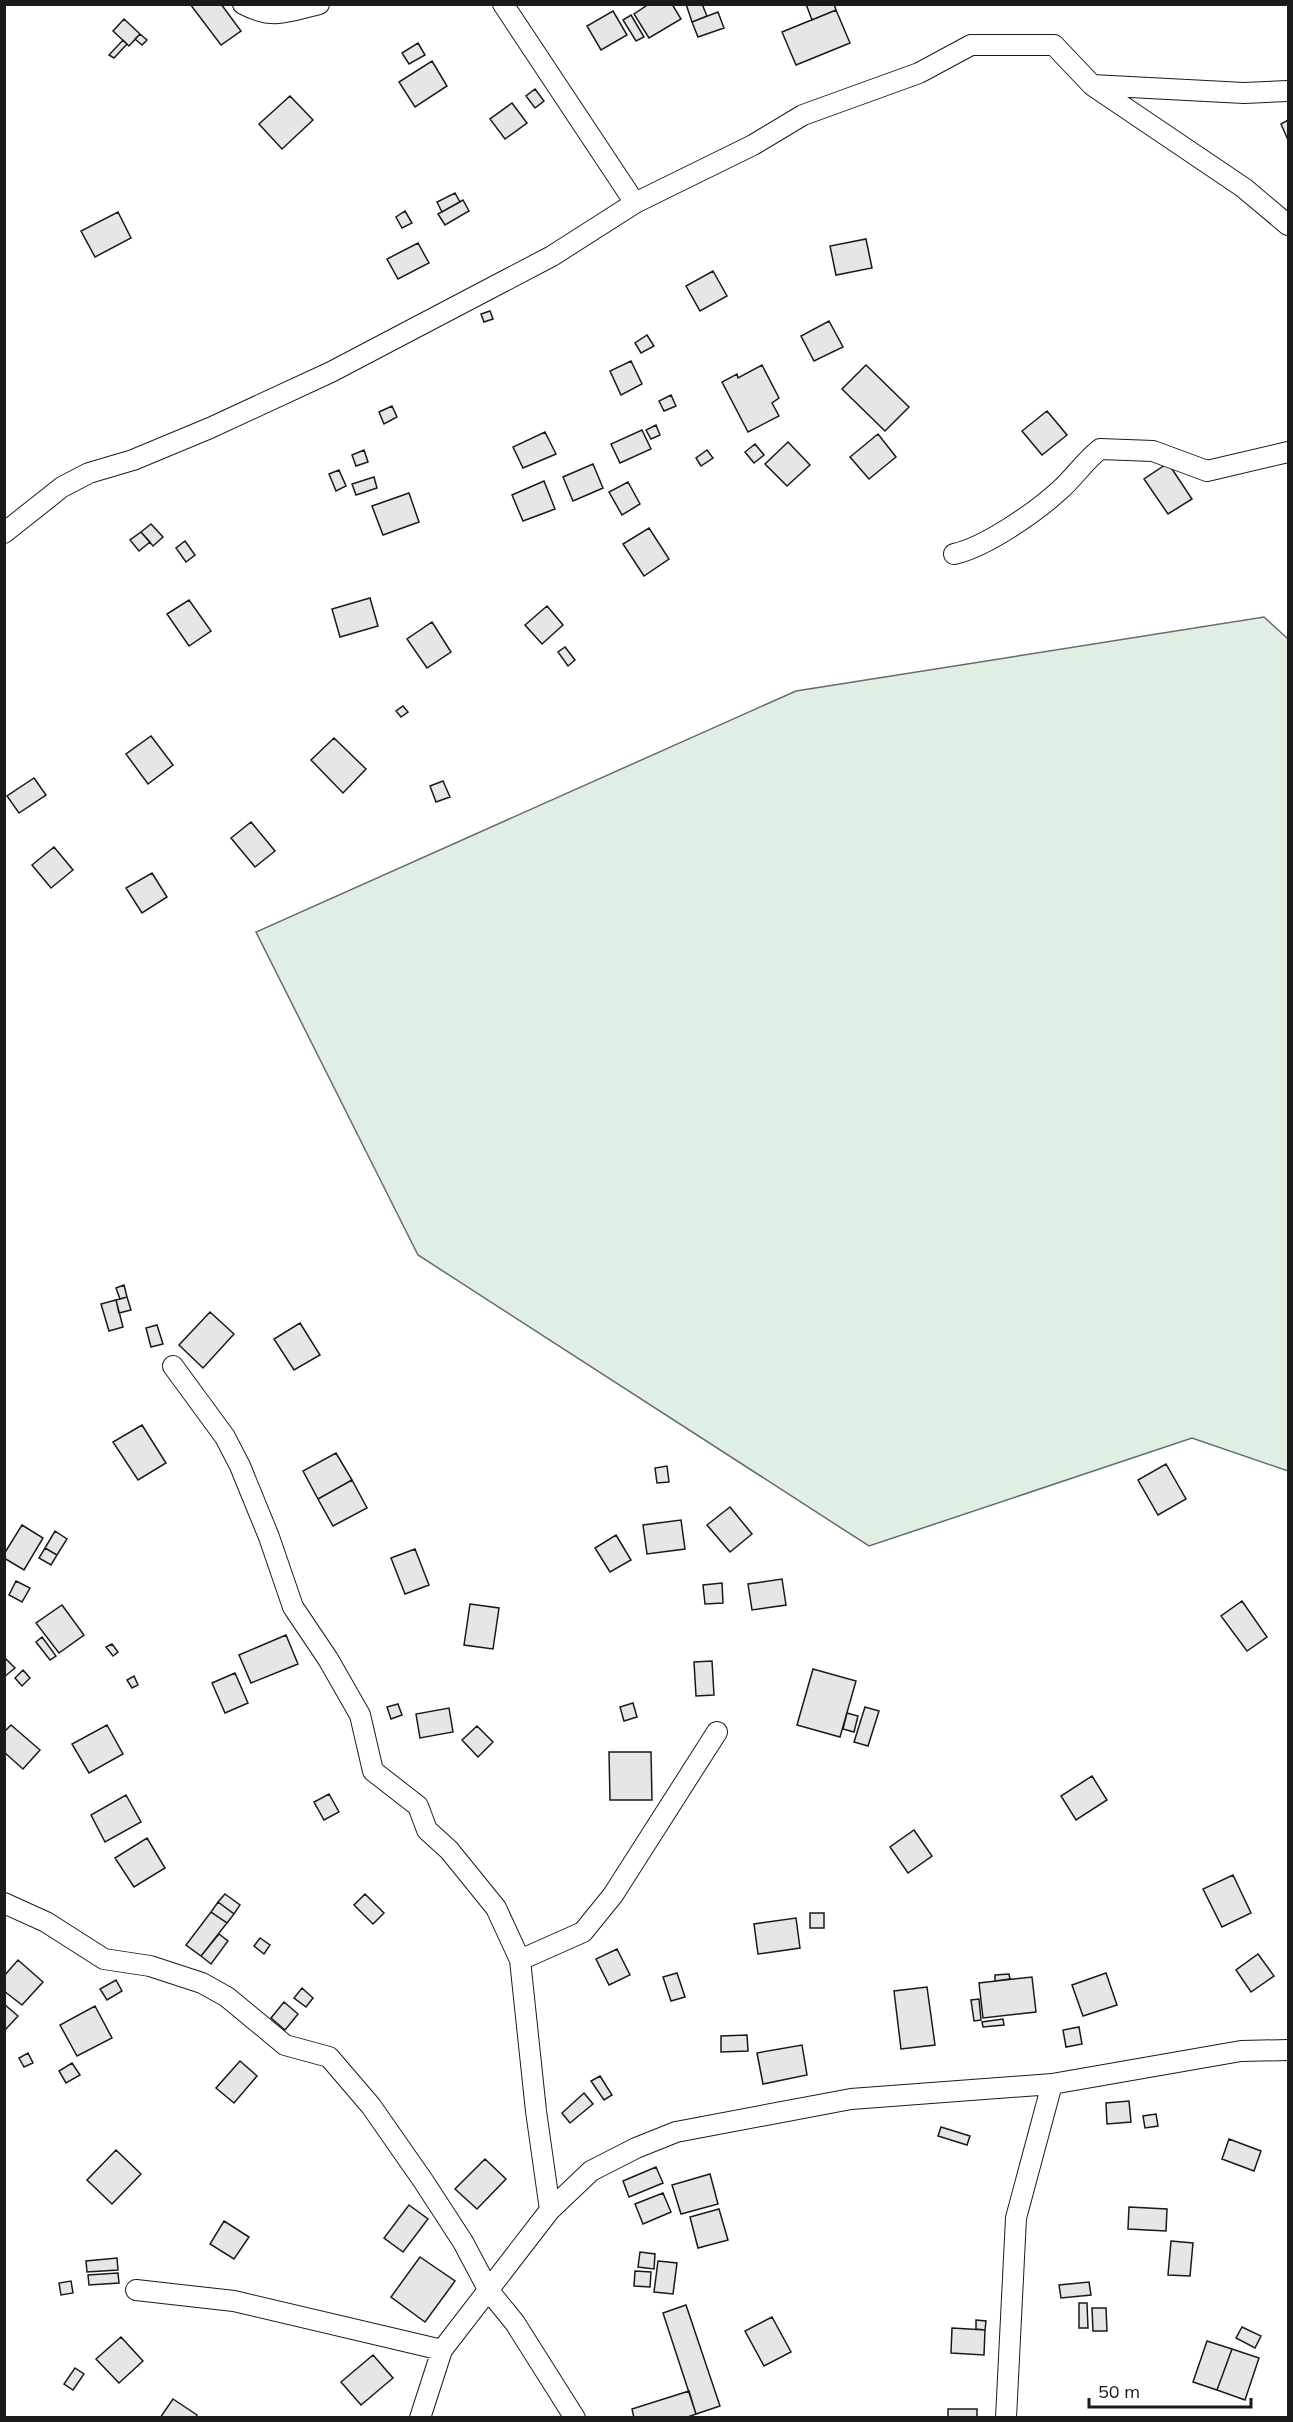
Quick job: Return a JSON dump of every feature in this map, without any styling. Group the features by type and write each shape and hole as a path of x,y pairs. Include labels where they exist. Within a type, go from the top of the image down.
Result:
{"street":[{"path":"243,4 260,14 272,15 319,4"},
{"path":"503,4 635,203"},
{"path":"4,533 62,487 89,473 132,460 199,432 341,367 552,256 635,203 753,145 803,115 920,73 971,45 1054,45 1092,85 1244,188 1288,225"},
{"path":"1092,85 1244,93 1288,91"},
{"path":"954,554 974,550 1011,525 1061,488 1080,465 1100,449 1153,451 1207,471 1288,452"},
{"path":"172,1366 225,1437 240,1466 269,1537 293,1607 328,1659 360,1715 373,1771 418,1806 427,1830 449,1850 496,1908 520,1960 536,2111 550,2211"},
{"path":"520,1960 583,1932 613,1895 717,1732"},
{"path":"4,1903 46,1922 104,1959 150,1966 202,1983 226,1997 285,2045 329,2057 371,2106 424,2182 463,2242 489,2291 515,2323 575,2418"},
{"path":"420,2418 442,2350 550,2211 591,2171 636,2148 676,2132 851,2099 1052,2084 1240,2051 1288,2050"},
{"path":"1006,2418 1016,2218 1052,2084"},
{"path":"136,2290 234,2301 442,2350"}],"green space":[{"path":"1264,617 1288,639 1288,1471 1192,1438 869,1546 418,1255 256,932 796,691"}],"building":[{"path":"190,4 221,4 241,31 221,45"},
{"path":"649,4 672,4 681,19 649,38 634,14"},
{"path":"686,4 702,4 707,16 692,22"},
{"path":"806,4 834,4 836,10 812,20"},
{"path":"836,10 850,43 796,65 782,32"},
{"path":"613,11 627,35 601,50 587,26"},
{"path":"718,12 724,28 698,37 692,22"},
{"path":"631,15 644,37 636,41 623,20"},
{"path":"124,19 140,34 129,46 113,31"},
{"path":"140,34 147,40 142,45 135,39"},
{"path":"123,40 127,44 114,58 109,55"},
{"path":"418,43 425,55 409,64 402,53"},
{"path":"432,61 447,86 415,107 399,82"},
{"path":"535,89 544,101 535,108 526,96"},
{"path":"290,96 313,120 282,149 259,124"},
{"path":"512,103 527,123 505,139 490,119"},
{"path":"1288,120 1288,140 1281,124"},
{"path":"455,193 460,202 442,212 437,202"},
{"path":"463,200 469,211 445,225 438,214"},
{"path":"405,211 412,223 402,228 396,217"},
{"path":"118,212 131,238 95,257 81,231"},
{"path":"866,239 872,268 836,275 830,246"},
{"path":"418,243 429,263 398,279 387,259"},
{"path":"713,271 727,296 700,311 686,286"},
{"path":"490,311 493,319 484,322 481,314"},
{"path":"829,321 843,347 814,361 801,336"},
{"path":"647,335 654,346 641,353 635,343"},
{"path":"631,361 642,384 621,395 610,371"},
{"path":"762,365 779,398 772,403 779,416 748,432 722,382 737,374 738,378"},
{"path":"866,365 909,407 885,431 842,389"},
{"path":"671,395 676,406 664,411 659,401"},
{"path":"392,406 397,417 384,424 379,412"},
{"path":"1047,411 1067,435 1042,455 1022,431"},
{"path":"656,425 660,435 651,439 646,430"},
{"path":"642,430 651,449 620,463 611,444"},
{"path":"545,432 556,454 523,468 513,447"},
{"path":"878,434 896,457 869,479 850,457"},
{"path":"788,442 810,465 787,486 765,464"},
{"path":"755,444 764,455 754,463 745,452"},
{"path":"364,450 368,462 356,466 352,455"},
{"path":"707,450 713,458 701,466 696,458"},
{"path":"1168,463 1192,499 1168,514 1144,479"},
{"path":"593,464 603,488 573,501 563,477"},
{"path":"339,470 346,486 336,491 329,474"},
{"path":"374,477 377,488 356,495 352,484"},
{"path":"544,481 555,509 523,521 512,495"},
{"path":"628,482 640,504 622,515 609,492"},
{"path":"409,493 419,522 383,535 372,506"},
{"path":"151,524 163,537 153,546 141,532"},
{"path":"649,528 669,559 644,576 623,544"},
{"path":"141,532 150,542 139,551 130,540"},
{"path":"185,541 195,555 186,562 176,548"},
{"path":"370,598 378,626 340,637 332,609"},
{"path":"189,600 211,631 189,646 167,614"},
{"path":"547,606 563,625 542,644 525,625"},
{"path":"432,622 451,652 427,668 407,639"},
{"path":"565,647 575,660 568,666 558,652"},
{"path":"403,706 408,712 401,717 396,711"},
{"path":"151,736 173,765 148,784 126,754"},
{"path":"334,738 366,769 343,793 311,760"},
{"path":"34,778 46,795 19,813 7,796"},
{"path":"443,781 450,797 436,802 430,786"},
{"path":"251,822 275,851 255,867 231,838"},
{"path":"54,847 73,870 51,888 32,865"},
{"path":"152,873 167,897 142,913 126,888"},
{"path":"124,1285 127,1297 120,1299 116,1288"},
{"path":"127,1297 131,1310 119,1313 116,1300"},
{"path":"116,1300 123,1327 109,1331 101,1304"},
{"path":"210,1312 234,1334 203,1368 179,1345"},
{"path":"300,1323 320,1355 294,1370 274,1339"},
{"path":"157,1325 163,1344 151,1347 146,1328"},
{"path":"142,1425 166,1463 138,1480 113,1442"},
{"path":"336,1453 352,1480 318,1499 303,1471"},
{"path":"1166,1464 1186,1499 1158,1515 1138,1480"},
{"path":"667,1466 669,1482 657,1483 655,1468"},
{"path":"352,1480 367,1508 333,1526 318,1499"},
{"path":"730,1507 752,1534 730,1552 707,1525"},
{"path":"681,1520 685,1549 647,1554 643,1525"},
{"path":"22,1525 43,1538 24,1570 4,1558 4,1554"},
{"path":"55,1531 67,1539 57,1555 45,1548"},
{"path":"616,1535 631,1560 610,1572 595,1548"},
{"path":"45,1548 57,1555 51,1565 39,1558"},
{"path":"415,1549 429,1585 405,1594 391,1558"},
{"path":"782,1579 786,1605 752,1610 748,1584"},
{"path":"16,1581 30,1588 22,1602 9,1595"},
{"path":"722,1583 723,1603 705,1604 703,1585"},
{"path":"1242,1601 1267,1637 1247,1651 1221,1616"},
{"path":"470,1604 499,1608 493,1649 464,1645"},
{"path":"62,1605 84,1635 59,1653 36,1623"},
{"path":"286,1635 298,1664 251,1683 239,1655"},
{"path":"42,1637 56,1656 50,1660 36,1642"},
{"path":"112,1644 118,1652 113,1656 106,1647"},
{"path":"4,1657 15,1668 4,1677"},
{"path":"712,1661 714,1695 696,1696 694,1662"},
{"path":"813,1669 856,1681 840,1737 797,1725"},
{"path":"23,1670 30,1678 22,1686 15,1678"},
{"path":"235,1673 248,1703 225,1713 212,1683"},
{"path":"134,1676 138,1685 132,1688 127,1680"},
{"path":"633,1703 637,1717 624,1721 620,1707"},
{"path":"398,1704 402,1715 391,1719 387,1707"},
{"path":"865,1707 879,1711 868,1746 854,1742"},
{"path":"449,1708 453,1732 420,1738 416,1714"},
{"path":"847,1713 858,1716 854,1732 843,1729"},
{"path":"11,1725 40,1750 23,1769 4,1752 4,1732"},
{"path":"107,1725 123,1754 89,1773 72,1744"},
{"path":"477,1726 493,1742 478,1757 462,1740"},
{"path":"609,1752 651,1752 652,1800 610,1800"},
{"path":"1092,1776 1107,1800 1076,1820 1061,1796"},
{"path":"329,1794 339,1812 324,1820 314,1802"},
{"path":"126,1795 141,1822 105,1842 91,1815"},
{"path":"914,1830 932,1856 908,1873 890,1847"},
{"path":"147,1838 165,1868 134,1887 115,1858"},
{"path":"1233,1875 1251,1913 1222,1927 1203,1889"},
{"path":"225,1894 240,1905 234,1914 218,1902"},
{"path":"365,1894 384,1913 373,1924 354,1905"},
{"path":"218,1902 234,1914 227,1923 211,1912"},
{"path":"211,1912 227,1923 201,1956 186,1945"},
{"path":"810,1913 824,1913 824,1928 810,1928"},
{"path":"796,1918 800,1948 758,1954 754,1924"},
{"path":"219,1934 228,1941 211,1964 201,1956"},
{"path":"260,1938 270,1945 264,1954 254,1946"},
{"path":"617,1949 630,1975 609,1985 596,1959"},
{"path":"1258,1954 1274,1976 1251,1992 1236,1970"},
{"path":"18,1960 43,1982 22,2005 4,1991 4,1976"},
{"path":"677,1973 685,1997 671,2001 663,1977"},
{"path":"1106,1973 1117,2005 1083,2016 1072,1985"},
{"path":"1009,1974 1010,1979 995,1981 995,1975"},
{"path":"1032,1977 1036,2012 983,2018 979,1983"},
{"path":"116,1980 122,1991 107,2000 100,1989"},
{"path":"927,1987 935,2045 901,2049 894,1991"},
{"path":"302,1988 313,1998 306,2007 294,1998"},
{"path":"979,1999 981,2020 974,2021 971,2000"},
{"path":"284,2002 298,2014 285,2030 271,2018"},
{"path":"4,2004 18,2016 6,2029 4,2027"},
{"path":"95,2006 112,2038 77,2056 60,2025"},
{"path":"1003,2019 1004,2025 983,2027 982,2022"},
{"path":"1079,2027 1082,2044 1066,2047 1063,2030"},
{"path":"747,2035 748,2051 721,2052 721,2036"},
{"path":"802,2045 807,2075 763,2084 757,2053"},
{"path":"28,2053 33,2063 24,2067 19,2058"},
{"path":"240,2061 257,2076 234,2103 216,2088"},
{"path":"72,2063 80,2075 66,2083 59,2071"},
{"path":"600,2076 612,2095 604,2100 591,2081"},
{"path":"584,2093 593,2104 570,2123 562,2113"},
{"path":"1129,2101 1131,2122 1107,2124 1106,2103"},
{"path":"1156,2114 1158,2126 1145,2128 1143,2116"},
{"path":"941,2127 970,2136 967,2145 938,2136"},
{"path":"1229,2139 1261,2151 1254,2171 1222,2159"},
{"path":"116,2150 141,2174 112,2204 87,2180"},
{"path":"485,2159 506,2179 477,2209 455,2189"},
{"path":"656,2167 663,2183 629,2197 623,2181"},
{"path":"710,2174 718,2204 681,2214 672,2185"},
{"path":"663,2193 671,2212 643,2224 635,2204"},
{"path":"409,2205 428,2219 403,2252 384,2238"},
{"path":"1129,2207 1167,2209 1166,2231 1128,2229"},
{"path":"719,2209 728,2240 698,2248 690,2217"},
{"path":"224,2221 249,2237 234,2259 210,2244"},
{"path":"1171,2241 1193,2243 1190,2276 1168,2275"},
{"path":"640,2252 655,2254 654,2269 638,2267"},
{"path":"420,2257 455,2281 425,2322 391,2297"},
{"path":"117,2258 118,2270 87,2272 86,2261"},
{"path":"658,2261 677,2263 673,2294 654,2292"},
{"path":"635,2271 651,2272 650,2287 634,2286"},
{"path":"118,2273 119,2283 89,2285 88,2275"},
{"path":"71,2281 73,2293 61,2295 59,2283"},
{"path":"1089,2282 1091,2295 1061,2298 1059,2285"},
{"path":"1079,2303 1087,2303 1088,2328 1079,2328"},
{"path":"686,2305 720,2406 696,2414 663,2313"},
{"path":"1092,2308 1106,2308 1107,2331 1093,2331"},
{"path":"772,2317 791,2352 764,2366 745,2331"},
{"path":"976,2320 986,2321 985,2330 976,2329"},
{"path":"1242,2327 1261,2336 1255,2348 1236,2338"},
{"path":"952,2328 985,2330 984,2355 951,2353"},
{"path":"121,2337 143,2361 119,2383 96,2359"},
{"path":"1207,2341 1232,2349 1217,2390 1193,2382"},
{"path":"1232,2349 1259,2358 1245,2400 1217,2390"},
{"path":"373,2355 393,2378 361,2405 341,2382"},
{"path":"75,2368 84,2374 73,2390 64,2384"},
{"path":"689,2391 696,2414 685,2418 634,2418 632,2409"},
{"path":"173,2399 197,2415 196,2418 160,2418"},
{"path":"948,2409 977,2409 977,2418 948,2418"}]}
